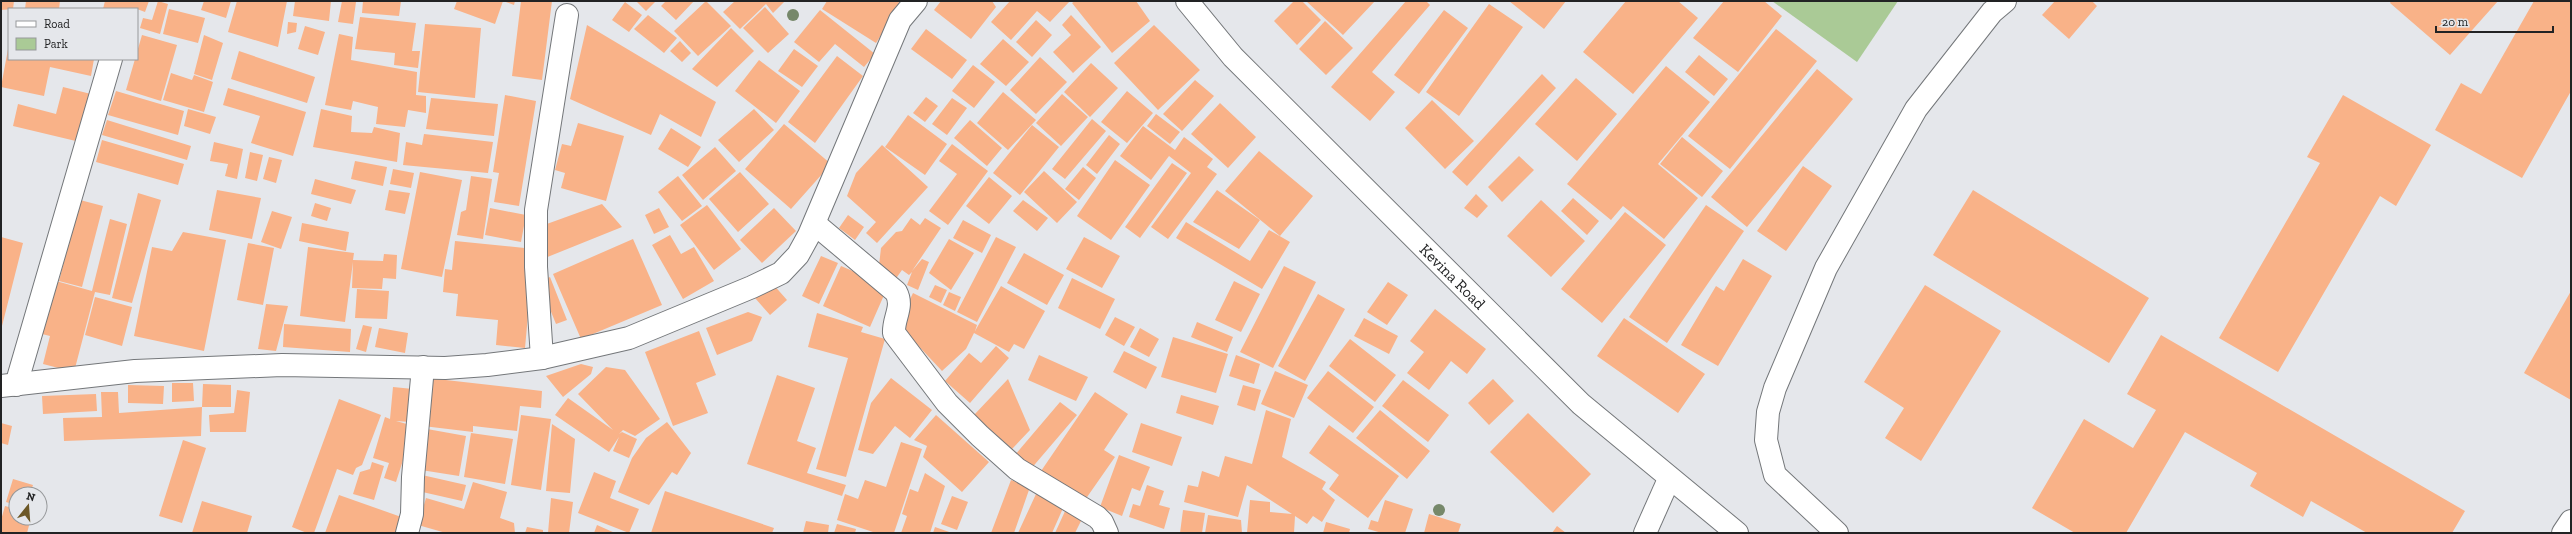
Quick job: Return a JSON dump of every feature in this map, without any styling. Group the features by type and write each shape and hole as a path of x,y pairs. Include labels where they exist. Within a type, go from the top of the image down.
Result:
{"street":[{"path":"111,60 9,386 134,372 282,365 424,368 487,365 542,358 629,338 770,278 781,272 798,255 815,224 900,20 916,1"},
{"name":"Kevina Road","path":"1187,1 1233,57 1581,404 1669,479 1738,533"},
{"path":"1837,533 1775,475 1766,440 1768,412 1775,388 1826,268 1916,109 1992,12 2005,1"},
{"path":"542,358 536,267 536,210 567,15"},
{"path":"815,224 896,292 900,307 894,323 894,333 947,403 980,436 1017,469 1097,517 1102,522 1107,533"},
{"path":"408,533 412,514 424,368"},
{"path":"1645,533 1669,479"},
{"path":"2563,533 2571,520"}],"green space":[{"path":"1772,1 1898,1 1857,62"}],"building":[{"path":"1,1 14,1 13,8 1,10"},
{"path":"26,1 60,1 59,8 25,8"},
{"path":"105,1 149,1 145,12 138,8 103,8"},
{"path":"158,1 168,4 160,34 140,28 143,18 152,20"},
{"path":"204,1 231,1 226,18 201,10"},
{"path":"237,1 287,1 278,47 228,32"},
{"path":"295,1 331,1 329,21 293,16"},
{"path":"342,1 356,2 353,24 338,22"},
{"path":"363,1 401,1 399,16 362,13"},
{"path":"457,1 503,1 495,24 454,9"},
{"path":"503,1 515,1 514,5"},
{"path":"521,1 552,1 542,80 512,76"},
{"path":"636,1 656,1 646,11"},
{"path":"666,1 694,1 676,20 661,6"},
{"path":"706,1 731,26 698,56 674,31"},
{"path":"735,1 785,1 773,13 766,4 740,29 723,12"},
{"path":"827,1 897,1 901,4 876,43 822,9"},
{"path":"941,1 992,1 996,7 971,39 934,10"},
{"path":"1010,1 1070,1 1050,22 1037,11 1011,40 991,22"},
{"path":"1075,1 1136,1 1150,21 1112,53 1072,3"},
{"path":"1294,1 1302,1 1321,20 1297,45 1274,21"},
{"path":"1306,1 1375,1 1343,35"},
{"path":"1406,1 1426,1 1430,5 1372,72 1395,92 1370,121 1331,87"},
{"path":"1509,1 1566,1 1544,29"},
{"path":"1626,1 1678,1 1698,18 1633,94 1583,52"},
{"path":"1724,1 1764,1 1782,16 1738,72 1693,38"},
{"path":"2055,1 2092,1 2097,6 2069,39 2042,15"},
{"path":"2391,1 2498,1 2450,55 2390,3"},
{"path":"2534,1 2571,1 2571,91 2522,178 2435,130 2461,83 2481,94"},
{"path":"625,2 642,15 629,32 612,20"},
{"path":"1489,4 1523,27 1459,116 1426,92"},
{"path":"765,7 789,34 768,53 743,28"},
{"path":"169,9 205,18 198,43 163,34"},
{"path":"820,10 875,54 864,67 835,44 819,62 794,42"},
{"path":"1444,10 1468,28 1419,94 1394,75"},
{"path":"648,15 677,38 664,53 634,29"},
{"path":"1071,15 1101,47 1073,73 1053,52 1071,35 1062,25"},
{"path":"360,17 416,23 412,51 420,51 418,68 394,65 395,53 355,49"},
{"path":"1036,20 1052,35 1032,57 1016,42"},
{"path":"1325,21 1353,48 1326,75 1299,49"},
{"path":"288,22 297,23 296,32 287,34"},
{"path":"425,24 481,28 475,98 418,92"},
{"path":"587,25 716,102 701,137 660,114 651,135 570,99"},
{"path":"1154,25 1200,70 1158,110 1114,63"},
{"path":"305,26 325,32 318,55 298,49"},
{"path":"731,28 754,51 717,87 692,69"},
{"path":"926,29 967,60 952,79 911,49"},
{"path":"1776,29 1817,61 1730,169 1688,136"},
{"path":"339,34 353,37 351,60 417,72 416,95 426,96 426,113 408,110 405,127 376,124 378,107 353,101 351,110 325,105"},
{"path":"142,35 177,45 161,101 126,90 135,60 138,60 138,49"},
{"path":"204,35 223,43 212,80 194,74"},
{"path":"1003,39 1029,62 1006,86 980,64"},
{"path":"680,41 691,53 682,62 670,51"},
{"path":"8,49 8,60 94,60 91,76 50,67 44,96 1,87"},
{"path":"794,49 818,66 802,87 778,71"},
{"path":"239,51 315,77 307,103 231,79"},
{"path":"1699,55 1728,79 1714,96 1685,72"},
{"path":"837,56 863,76 815,143 788,122"},
{"path":"1040,57 1067,82 1036,114 1010,90"},
{"path":"759,60 800,91 776,123 735,91"},
{"path":"1091,63 1118,88 1090,117 1064,92"},
{"path":"973,65 995,82 974,108 952,91"},
{"path":"1666,66 1710,102 1658,164 1698,198 1664,239 1623,206 1611,220 1567,184"},
{"path":"1817,69 1853,99 1747,227 1711,197"},
{"path":"171,73 192,80 194,75 213,82 204,112 163,100"},
{"path":"1542,74 1556,88 1467,186 1452,172"},
{"path":"1576,78 1617,114 1577,161 1535,124"},
{"path":"1195,80 1214,96 1182,131 1163,114"},
{"path":"63,87 91,94 80,142 13,126 18,104 56,114"},
{"path":"228,88 306,112 293,156 251,143 260,116 223,105"},
{"path":"116,91 184,111 178,135 108,115"},
{"path":"1127,91 1153,113 1127,143 1101,122"},
{"path":"1003,92 1036,120 1008,150 977,123"},
{"path":"1062,94 1088,117 1061,146 1036,123"},
{"path":"505,95 536,101 519,206 494,202 499,173 493,172"},
{"path":"2343,95 2431,145 2396,206 2380,196 2278,372 2219,338 2320,163 2307,157"},
{"path":"926,97 938,106 925,122 913,113"},
{"path":"431,98 498,104 494,136 426,129"},
{"path":"952,98 967,108 947,135 932,124"},
{"path":"1432,100 1474,141 1445,169 1405,128"},
{"path":"1220,103 1256,137 1228,168 1191,134"},
{"path":"188,109 216,117 210,134 184,126"},
{"path":"321,109 352,116 351,132 372,133 374,127 400,133 397,162 313,147"},
{"path":"754,109 774,130 739,162 718,140"},
{"path":"1156,114 1180,132 1170,144 1147,126"},
{"path":"908,115 947,144 925,175 885,147"},
{"path":"1092,119 1106,131 1065,179 1052,169"},
{"path":"107,120 191,146 187,160 102,135"},
{"path":"970,120 1002,148 987,166 954,138"},
{"path":"578,123 624,136 606,201 561,188 565,173 555,170 562,144 571,146"},
{"path":"784,124 831,164 791,209 745,169"},
{"path":"1032,125 1059,147 1020,195 993,173"},
{"path":"1143,126 1175,150 1184,137 1213,159 1207,167 1217,174 1168,239 1151,227 1191,173 1169,156 1151,180 1120,156"},
{"path":"671,128 701,147 688,167 658,149"},
{"path":"424,134 493,142 488,173 403,165 406,142 422,145"},
{"path":"1109,135 1120,144 1097,174 1086,165"},
{"path":"1682,137 1723,171 1702,197 1660,164"},
{"path":"102,140 184,164 178,185 96,162"},
{"path":"214,142 243,149 237,179 225,176 228,164 210,161"},
{"path":"952,144 988,171 948,225 929,211 957,174 939,161"},
{"path":"882,145 928,187 877,243 866,233 876,222 847,196 856,173"},
{"path":"715,147 736,171 703,200 682,175"},
{"path":"1259,151 1313,196 1280,236 1225,191"},
{"path":"250,152 263,155 257,181 245,178"},
{"path":"1519,156 1534,170 1502,202 1488,187"},
{"path":"269,157 282,160 276,183 263,179"},
{"path":"1115,160 1150,185 1111,240 1077,216"},
{"path":"355,161 387,167 383,186 351,179"},
{"path":"1172,163 1187,173 1140,238 1125,227"},
{"path":"1803,166 1832,186 1786,251 1757,231"},
{"path":"1083,167 1096,178 1079,200 1065,189"},
{"path":"393,169 414,173 411,188 390,184"},
{"path":"1044,171 1077,202 1057,223 1024,192"},
{"path":"420,172 462,180 442,277 401,269"},
{"path":"740,172 769,204 738,232 709,199"},
{"path":"471,176 492,179 483,239 457,235 461,212 466,210"},
{"path":"678,176 702,206 682,221 658,192"},
{"path":"989,177 1012,196 989,224 966,206"},
{"path":"315,179 356,190 351,204 311,194"},
{"path":"217,190 261,198 252,239 209,230"},
{"path":"389,190 410,193 405,214 385,210"},
{"path":"1217,190 1260,220 1239,249 1193,222"},
{"path":"1973,190 2149,298 2109,363 1933,255"},
{"path":"138,193 161,200 132,303 112,298"},
{"path":"1476,194 1488,206 1477,218 1464,208"},
{"path":"1573,198 1599,221 1587,235 1561,211"},
{"path":"80,200 103,206 82,287 59,281"},
{"path":"1023,200 1048,218 1037,231 1013,211"},
{"path":"1541,200 1585,241 1551,277 1507,236"},
{"path":"315,203 331,208 327,221 311,216"},
{"path":"602,204 622,227 540,260 544,225"},
{"path":"707,205 741,249 714,270 680,225"},
{"path":"1706,205 1744,231 1667,343 1629,317"},
{"path":"490,208 526,215 521,242 485,235"},
{"path":"659,208 669,227 654,234 645,215"},
{"path":"774,208 796,231 762,263 740,240"},
{"path":"272,211 292,217 281,249 261,242"},
{"path":"1625,212 1666,245 1602,323 1561,289"},
{"path":"848,215 864,227 855,240 839,228"},
{"path":"911,218 920,225 925,218 941,228 912,271 922,259 929,262 918,290 907,285 912,272 909,275 902,270 892,284 878,274 881,248 896,232 902,231"},
{"path":"110,219 127,224 110,295 95,292 74,372 43,364 50,336 42,334 56,281 92,291"},
{"path":"963,220 991,235 982,253 953,238"},
{"path":"1186,222 1250,261 1269,230 1290,242 1262,289 1176,238"},
{"path":"302,223 349,232 346,251 299,241"},
{"path":"183,232 226,240 204,351 134,336 152,247 172,251"},
{"path":"670,235 681,254 694,247 714,281 683,299 652,245"},
{"path":"1,237 23,243 2,326 1,326"},
{"path":"996,237 1016,247 977,322 957,312"},
{"path":"1084,237 1120,256 1102,288 1066,269"},
{"path":"633,239 662,305 581,339 553,274"},
{"path":"949,239 974,253 951,290 929,273"},
{"path":"455,241 534,249 525,348 496,345 498,320 456,316 458,294 443,292 445,269 452,270"},
{"path":"248,243 274,248 263,305 237,300"},
{"path":"308,247 354,253 353,260 383,261 384,254 397,255 396,279 383,278 382,289 352,288 353,262 345,322 300,316"},
{"path":"1024,253 1064,275 1047,305 1007,283"},
{"path":"821,256 838,263 819,304 802,296"},
{"path":"1743,259 1772,276 1718,366 1681,345 1716,286 1724,291"},
{"path":"841,266 888,286 870,327 823,306"},
{"path":"1284,266 1316,282 1273,368 1240,352"},
{"path":"550,277 567,320 556,324 539,282"},
{"path":"1072,278 1115,299 1100,329 1058,308"},
{"path":"1234,281 1260,294 1241,332 1215,320"},
{"path":"1388,282 1408,295 1387,325 1367,312"},
{"path":"772,283 787,300 770,315 755,298"},
{"path":"935,285 947,290 941,303 929,297"},
{"path":"1925,285 2001,331 1921,461 1885,438 1904,408 1864,382"},
{"path":"1001,286 1045,311 1024,349 1014,344 1009,352 974,333 966,349 942,371 898,324 913,293 977,325 975,331"},
{"path":"357,289 389,291 387,319 355,318"},
{"path":"2571,291 2571,400 2524,373"},
{"path":"949,292 961,297 955,311 943,305"},
{"path":"1318,294 1345,309 1305,381 1278,366"},
{"path":"95,297 132,307 122,346 85,335"},
{"path":"266,304 288,306 276,351 258,349"},
{"path":"1435,309 1486,349 1467,374 1451,361 1429,390 1407,373 1424,352 1410,341"},
{"path":"748,312 762,317 752,341 717,355 706,328"},
{"path":"817,313 863,327 861,332 885,339 846,477 816,469 848,358 808,347"},
{"path":"1115,317 1135,327 1124,346 1105,335"},
{"path":"1364,318 1398,336 1389,354 1354,336"},
{"path":"1624,318 1705,374 1678,413 1597,356"},
{"path":"1197,322 1233,337 1227,352 1191,337"},
{"path":"284,324 351,329 350,352 283,347"},
{"path":"363,325 372,327 366,352 356,349"},
{"path":"379,328 408,333 405,353 375,347"},
{"path":"1140,328 1159,339 1149,357 1130,347"},
{"path":"699,331 716,375 696,383 708,413 673,426 645,352"},
{"path":"2161,335 2465,511 2452,533 2367,533 2311,501 2303,517 2250,486 2257,473 2185,432 2126,533 2075,533 2032,508 2084,419 2133,448 2156,410 2127,394"},
{"path":"1173,337 1228,354 1216,393 1161,377"},
{"path":"1350,339 1396,375 1375,402 1329,366"},
{"path":"996,346 1009,358 970,403 945,381 969,353 981,363"},
{"path":"1124,351 1157,367 1146,389 1113,372"},
{"path":"1039,355 1088,377 1076,401 1028,380"},
{"path":"1236,355 1260,364 1254,384 1229,376"},
{"path":"581,364 593,367 591,374 563,397 546,376"},
{"path":"606,367 625,370 660,419 635,436 623,430 619,434 622,432 637,439 629,458 613,451 619,437 609,452 555,415 568,398 613,430 578,394"},
{"path":"1275,371 1308,385 1294,418 1261,404"},
{"path":"1328,371 1374,407 1353,433 1307,398"},
{"path":"777,375 815,388 797,441 816,448 807,473 846,485 842,496 747,464"},
{"path":"428,378 542,391 541,408 520,406 517,431 473,426 473,432 423,426"},
{"path":"891,378 932,410 910,438 895,426 873,454 858,450 871,403"},
{"path":"1008,379 1030,430 1012,449 974,415"},
{"path":"1493,379 1514,401 1489,425 1468,403"},
{"path":"1403,380 1449,415 1428,442 1382,406"},
{"path":"172,383 193,383 194,401 172,402"},
{"path":"203,384 231,385 231,407 202,407"},
{"path":"128,385 164,386 163,404 128,403"},
{"path":"1243,385 1261,390 1255,411 1237,405"},
{"path":"393,387 413,389 410,422 396,421 414,426 396,482 384,478 389,463 373,458 385,417 390,419"},
{"path":"237,390 250,392 246,432 210,432 209,415 234,413"},
{"path":"101,392 118,392 119,413 202,407 201,436 64,441 63,418 102,417"},
{"path":"1095,392 1128,414 1104,450 1115,457 1085,500 1039,474"},
{"path":"96,394 97,411 43,414 42,396"},
{"path":"1181,395 1219,406 1213,425 1176,413"},
{"path":"339,399 381,415 362,465 356,468 353,475 337,469 314,533 307,533 292,527"},
{"path":"1060,402 1077,415 1030,470 1014,456"},
{"path":"1266,410 1291,419 1282,457 1326,482 1322,489 1335,500 1322,522 1313,516 1307,524 1295,516 1294,533 1247,533 1250,500 1270,502 1270,512 1292,514 1247,485 1238,517 1184,502 1188,485 1198,487 1202,471 1219,477 1225,456 1252,464"},
{"path":"1380,410 1430,451 1407,479 1356,438"},
{"path":"1528,413 1591,474 1553,513 1490,452"},
{"path":"521,415 551,419 541,490 511,485"},
{"path":"936,415 989,462 962,492 923,457 927,446 914,440"},
{"path":"667,422 691,453 677,475 672,472 649,505 618,492 632,458 646,438"},
{"path":"1,423 12,426 8,445 1,443"},
{"path":"1141,423 1182,437 1172,466 1132,452"},
{"path":"552,424 575,439 570,493 546,491"},
{"path":"1329,425 1399,476 1368,518 1329,489 1339,475 1309,453"},
{"path":"427,429 466,436 459,476 421,470"},
{"path":"471,433 513,439 505,484 464,477"},
{"path":"183,440 206,448 182,523 159,516"},
{"path":"901,442 922,449 894,533 876,533 837,520 845,494 858,499 865,480 886,487"},
{"path":"1119,455 1150,467 1140,491 1132,488 1122,516 1100,507"},
{"path":"372,462 384,466 374,500 353,494 360,472 370,469"},
{"path":"594,472 616,481 610,498 639,509 629,533 578,513"},
{"path":"925,473 945,486 930,533 901,533 907,516 902,514 910,489 918,492"},
{"path":"422,475 466,485 462,501 418,491"},
{"path":"13,479 33,485 33,486 11,486"},
{"path":"1011,480 1030,487 1014,533 991,533"},
{"path":"473,482 507,492 500,518 514,523 515,533 446,533 418,525 426,498 464,509"},
{"path":"1147,485 1164,491 1159,505 1170,508 1164,529 1129,517 1133,504 1140,506"},
{"path":"665,491 774,528 772,533 651,533"},
{"path":"1036,494 1064,506 1052,533 1018,533"},
{"path":"339,495 407,519 402,533 325,533"},
{"path":"952,496 968,502 957,530 941,524"},
{"path":"551,498 573,502 569,533 548,533"},
{"path":"1385,500 1413,509 1405,533 1382,533 1368,529 1371,520 1378,522"},
{"path":"202,501 252,516 247,533 192,533"},
{"path":"5,506 8,507 8,526 29,526 27,533 1,533 1,520"},
{"path":"1066,509 1083,517 1075,533 1055,533"},
{"path":"1183,510 1205,513 1202,533 1180,533"},
{"path":"1429,514 1461,524 1458,533 1424,533"},
{"path":"1208,515 1241,520 1242,533 1205,533"},
{"path":"806,521 829,525 828,533 803,533"},
{"path":"1326,522 1350,529 1349,533 1323,533"},
{"path":"837,524 856,529 855,533 834,533"},
{"path":"597,525 615,533 594,533"},
{"path":"1557,526 1566,533 1552,533"},
{"path":"527,527 543,530 543,533 525,533"},
{"path":"935,527 952,533 933,533"}]}
